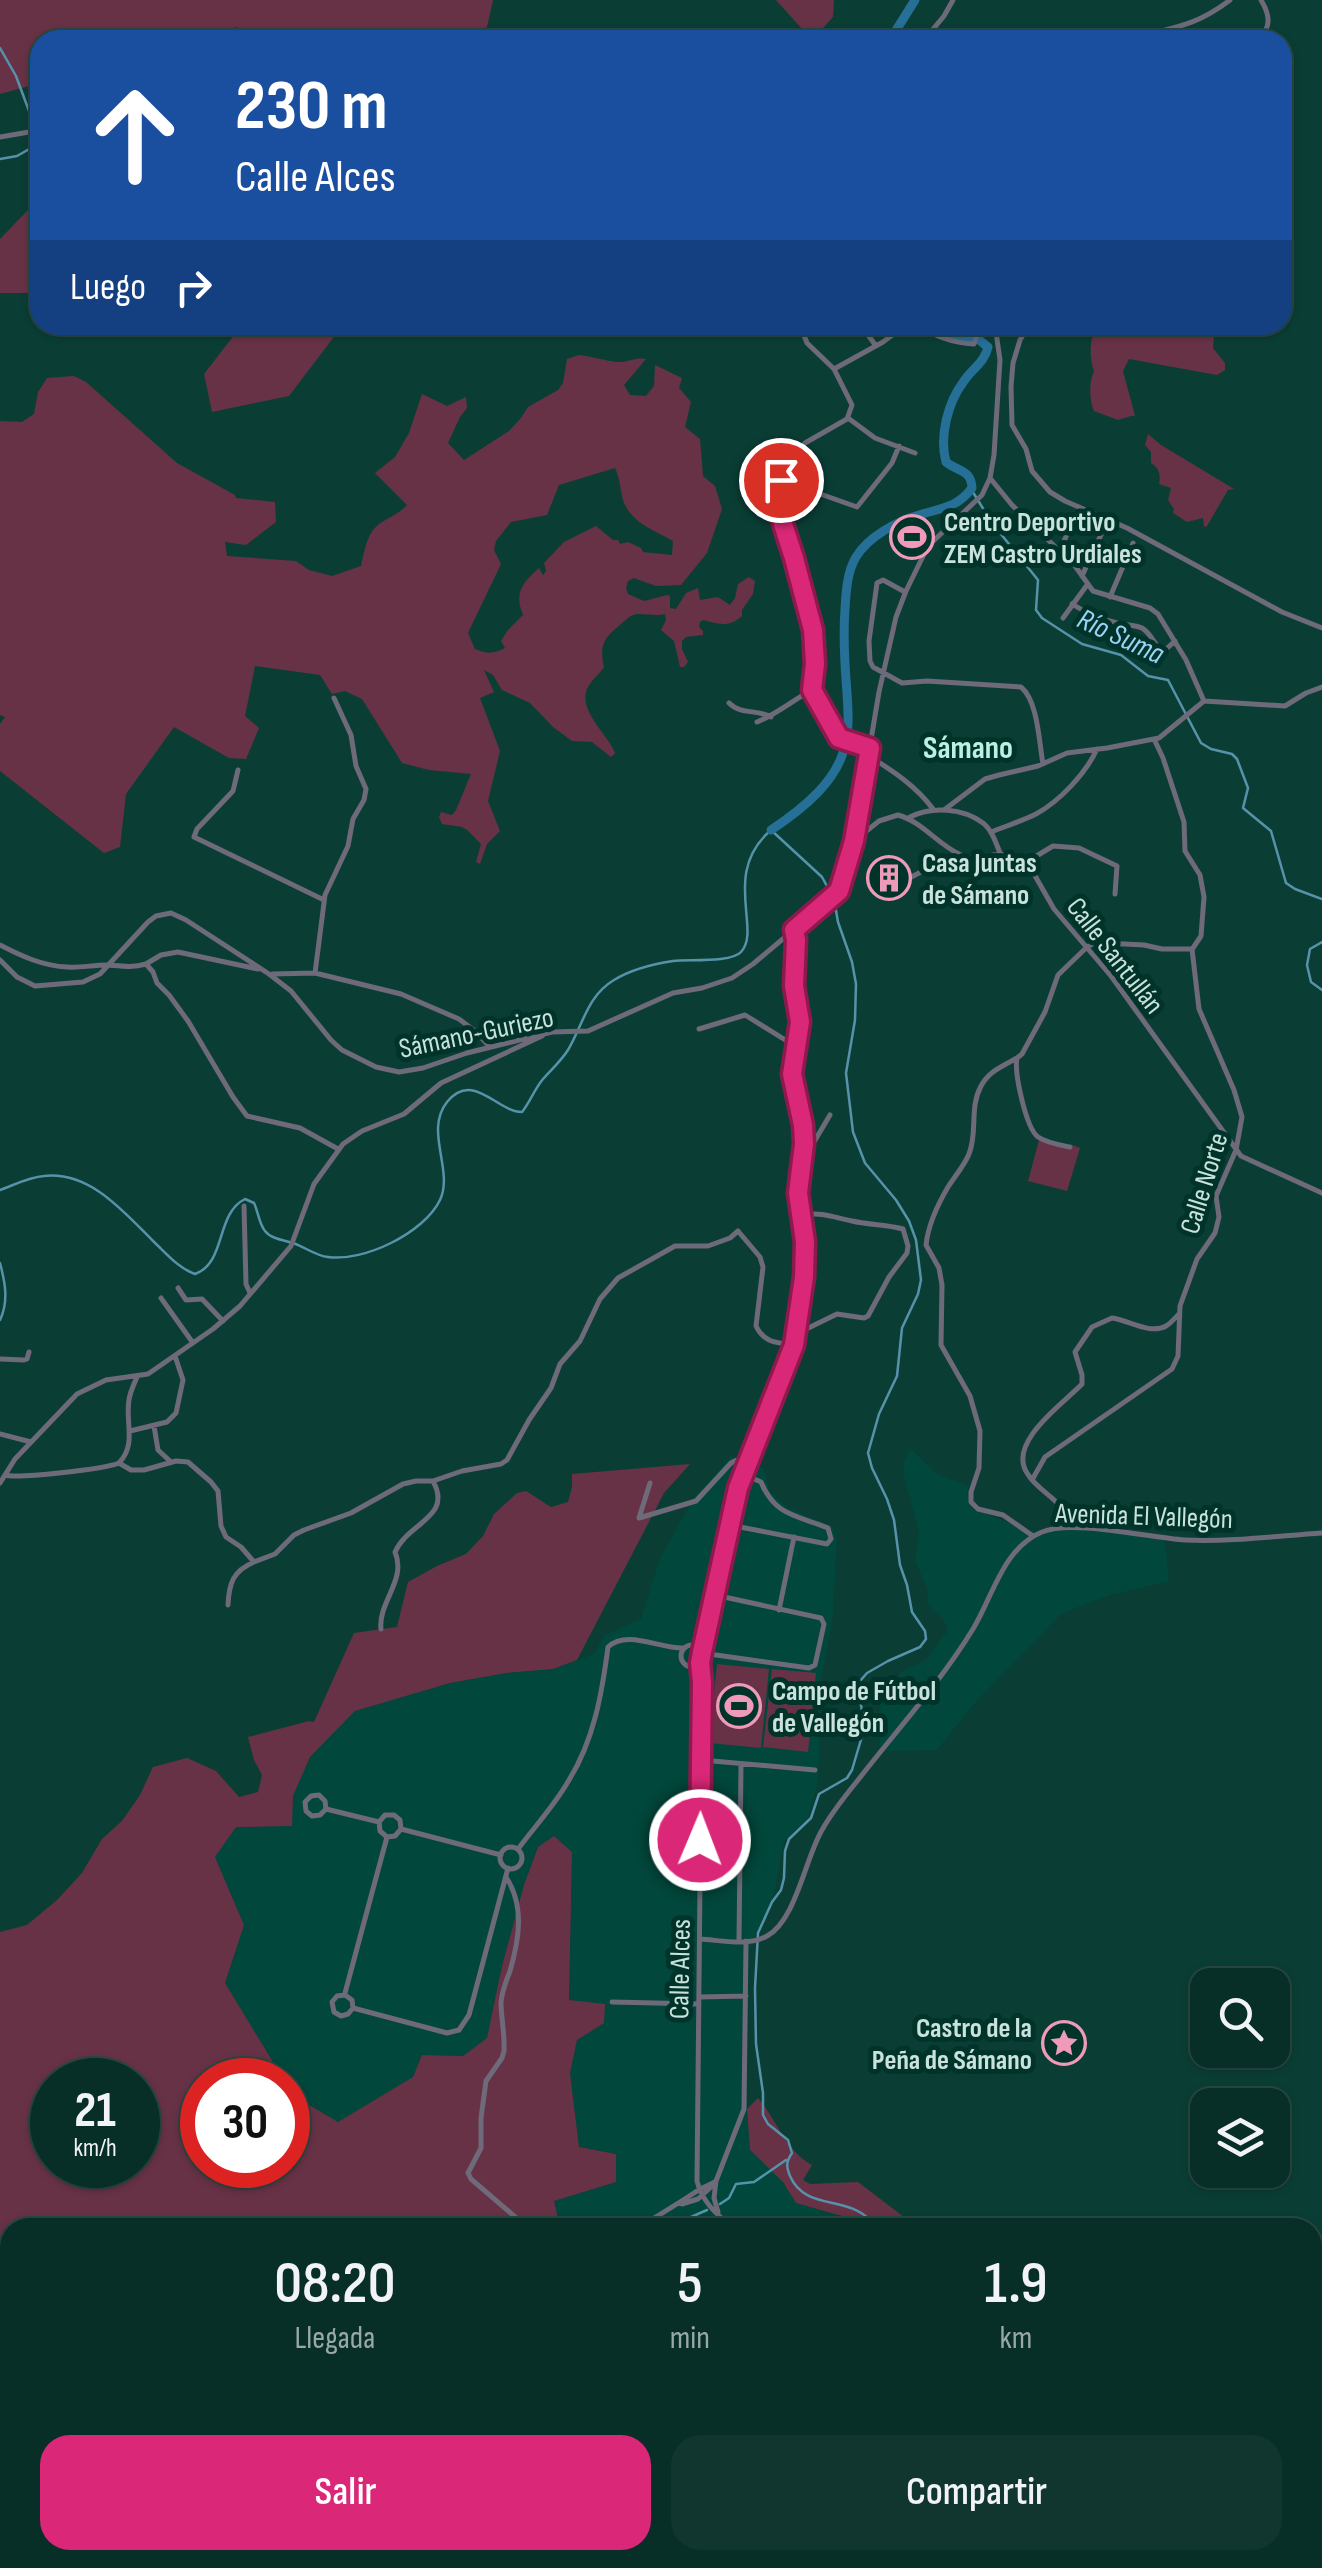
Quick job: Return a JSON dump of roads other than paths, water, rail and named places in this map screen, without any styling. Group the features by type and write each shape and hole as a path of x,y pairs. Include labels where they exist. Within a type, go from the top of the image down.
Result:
{"street":[{"path":"932,30 953,0"},
{"path":"1177,30 1201,20 1230,0"},
{"path":"1261,0 1269,14 1266,30"},
{"path":"0,137 30,132"},
{"path":"805,335 834,369 852,405 848,418 794,452 782,468 780,509 813,630 812,690 836,734 858,744 899,774 933,809"},
{"path":"868,335 876,346"},
{"path":"834,369 892,335"},
{"path":"935,335 974,344 977,335"},
{"name":"Sámano-Guriezo","path":"0,960 26,982 44,986 83,982 100,974 148,922 156,916 171,914 266,972 299,999 342,1050 388,1071 412,1071 544,1034 597,1028 673,993 732,978 840,888 854,841 888,643 905,592 928,546 982,495 990,478 1000,360 997,335"},
{"path":"1023,335 1013,364 1012,425 1026,449 1032,471 1050,492 1110,519 1282,612 1322,628"},
{"path":"848,418 875,438 914,453"},
{"path":"781,480 858,506 892,464 899,446"},
{"path":"990,478 1012,505 1060,550 1086,585 1158,614 1204,701"},
{"path":"1060,550 1074,517"},
{"path":"1082,576 1104,526"},
{"path":"1110,597 1133,542"},
{"path":"905,592 883,580 877,583 869,640 873,667 902,683 1021,687 1028,693 1033,708 1043,764"},
{"path":"1063,618 1086,585"},
{"path":"1072,604 1103,619 1140,627 1158,651 1163,652 1175,642"},
{"path":"944,810 985,779 1022,771 1067,753 1159,738 1204,701 1285,706 1322,687"},
{"path":"757,722 812,690"},
{"path":"315,973 327,886 348,846 353,819 366,789 334,698"},
{"path":"729,702 740,710 770,717"},
{"path":"924,1245 941,1202 969,1154 974,1138 976,1097 997,1068 1022,1054 1045,1012 1058,974 1094,943 1192,949 1201,936 1204,908 1200,875 1185,850 1184,822 1154,740"},
{"path":"991,832 1047,807 1076,779 1097,749"},
{"path":"238,770 232,791 196,828 194,837 324,900"},
{"path":"908,818 933,809 980,821 991,832 1000,853"},
{"path":"854,841 886,818 898,815 957,853 970,857 1000,853 1025,863 1054,846 1079,848 1117,866 1115,894"},
{"path":"880,894 957,853"},
{"name":"Calle Santullán","path":"1025,863 1054,910 1111,976 1236,1150 1246,1160 1322,1193"},
{"name":"Calle Alces","path":"701,2192 702,1656 743,1474 794,1345 806,1258 799,1181 803,1125 792,1074 800,1022 794,986 794,930"},
{"path":"0,945 20,956 69,968 130,967 178,952 266,972 315,973 401,994 448,1013 467,1024 490,1047"},
{"name":"Calle Norte","path":"1032,1480 1045,1457 1172,1369 1178,1356 1184,1290 1215,1233 1216,1196 1236,1150 1242,1117 1199,1009 1192,949"},
{"path":"146,964 157,984 188,1021 248,1116 300,1128 338,1149"},
{"path":"699,1029 745,1016 795,1046"},
{"path":"0,1484 15,1459 77,1394 106,1380 148,1374 240,1306 291,1246 314,1184 338,1149 362,1131 404,1114 441,1084 544,1034"},
{"path":"1017,1058 1016,1077 1029,1126 1041,1138 1070,1148"},
{"path":"799,1181 810,1147 830,1115"},
{"path":"244,1206 246,1284 250,1293"},
{"path":"796,1334 837,1314 868,1316 910,1246 903,1228 852,1222 824,1213 802,1215"},
{"path":"228,1605 236,1572 276,1554 304,1530 351,1512 403,1484 433,1481 507,1460 551,1388 560,1364 580,1342 600,1299 618,1278 675,1246 708,1246 738,1231 760,1257 756,1326 760,1334 774,1343 794,1345"},
{"path":"910,1246 924,1245"},
{"path":"924,1245 939,1268 942,1285 941,1345 970,1396 980,1431 979,1468 970,1492 972,1502 978,1509 1003,1514 1034,1536"},
{"path":"178,1288 186,1300 202,1298 223,1322"},
{"path":"161,1298 193,1343"},
{"path":"1075,1527 1060,1506 1032,1480 1022,1463 1024,1452 1046,1417 1082,1384 1075,1352 1089,1330 1112,1318 1140,1326 1165,1327 1179,1314"},
{"path":"0,1359 24,1360 29,1352"},
{"path":"130,1431 167,1422 176,1413 183,1380 176,1356"},
{"path":"119,1463 127,1452 129,1398 137,1377"},
{"path":"154,1426 158,1450 171,1462"},
{"path":"0,1434 31,1442"},
{"path":"6,1474 12,1478 119,1463 131,1470 144,1470 171,1462 188,1462 218,1491 221,1526 226,1537 242,1547 254,1562"},
{"path":"650,1483 639,1518 696,1501 731,1462 747,1463"},
{"path":"730,1524 827,1544 832,1540 828,1528 780,1510 761,1482 743,1474"},
{"path":"381,1629 381,1612 400,1562 395,1552 440,1502 433,1481"},
{"name":"Avenida El Vallegón","path":"746,1941 766,1937 784,1920 814,1843 830,1815 949,1664 974,1627 1006,1565 1034,1536 1053,1528 1075,1527 1185,1540 1322,1532"},
{"path":"779,1610 794,1537"},
{"path":"692,1667 702,1656 714,1656 813,1667 823,1620 716,1595"},
{"path":"518,1849 570,1778 583,1751 602,1697 608,1647 627,1638 668,1648 696,1646 706,1639"},
{"path":"696,1646 702,1656"},
{"path":"668,1648 692,1667 702,1682"},
{"path":"680,1656 684,1648"},
{"path":"701,1760 815,1770"},
{"path":"719,2215 714,2198 716,2181 744,2108 746,1941 741,1764"},
{"path":"319,1795 325,1800 326,1809 312,1816 305,1802 310,1796 319,1795"},
{"path":"326,1809 379,1822"},
{"path":"394,1814 401,1829 396,1836 386,1837 379,1822 385,1815 394,1814"},
{"path":"401,1829 500,1855"},
{"path":"345,1995 386,1837"},
{"path":"507,1847 518,1849 522,1862 516,1868 508,1868 502,1864 500,1855 507,1847"},
{"path":"353,2008 446,2033 458,2030 469,2015 508,1868"},
{"path":"506,1878 516,1900 519,1936 502,2002 504,2051 486,2081 481,2148 468,2173 516,2218"},
{"path":"700,1939 746,1941"},
{"path":"345,1995 352,2000 353,2008 344,2016 334,2012 331,2004 337,1996 345,1995"},
{"path":"612,2002 746,1996"},
{"path":"677,2206 716,2181"},
{"path":"656,2218 701,2192"},
{"path":"701,2192 723,2218"},
{"path":"688,2202 711,2207"}],"waterway":[{"path":"896,30 915,0"},
{"path":"0,48 30,114"},
{"path":"0,159 30,149"},
{"path":"771,830 806,803 829,779 842,756 848,707 845,602 856,557 884,531 954,503 972,488 966,474 946,462 944,430 958,389 988,347 978,339 947,335"},
{"name":"Río Suma","path":"971,489 992,523 1038,580 1036,610 1042,618 1082,644 1121,655 1148,676 1168,680 1201,743 1237,759 1248,788 1243,808 1271,831 1286,883 1322,899"},
{"path":"0,1190 38,1177 76,1180 105,1196 172,1260 195,1274 212,1259 229,1215 245,1199 254,1203 263,1228 274,1238 328,1257 375,1250 421,1224 440,1200 444,1176 438,1125 447,1102 457,1093 476,1091 522,1112 568,1050 598,994 614,980 650,965 719,959 741,952 748,930 748,864 771,830 822,877 834,899 856,984 855,1020 846,1073 853,1132 865,1163 896,1200 916,1240 921,1280 918,1294 902,1328 897,1376 879,1414 868,1453 894,1520 912,1612 926,1639 920,1647 888,1661 860,1681 865,1726 852,1770 847,1778 819,1794 811,1818 789,1839 781,1890 758,1933 756,2044 763,2115 788,2140 792,2153 788,2169 797,2187 816,2199 851,2208 868,2218"},
{"name":"Río Suma","path":"1322,942 1310,949 1307,965 1311,982 1322,990"},
{"path":"0,1263 5,1284 0,1320"},
{"path":"720,2204 729,2198 736,2184 754,2182 786,2160"},
{"path":"691,2217 707,2210"}],"place":[{"name":"Centro Deportivo ZEM Castro Urdiales","path":"912,537"},
{"name":"Casa Juntas de Sámano","path":"889,878"},
{"name":"Campo de Fútbol de Vallegón","path":"739,1706"},
{"name":"Castro de la Peña de Sámano","path":"1064,2043"}],"district":[{"name":"Sámano","path":"968,747"}]}
